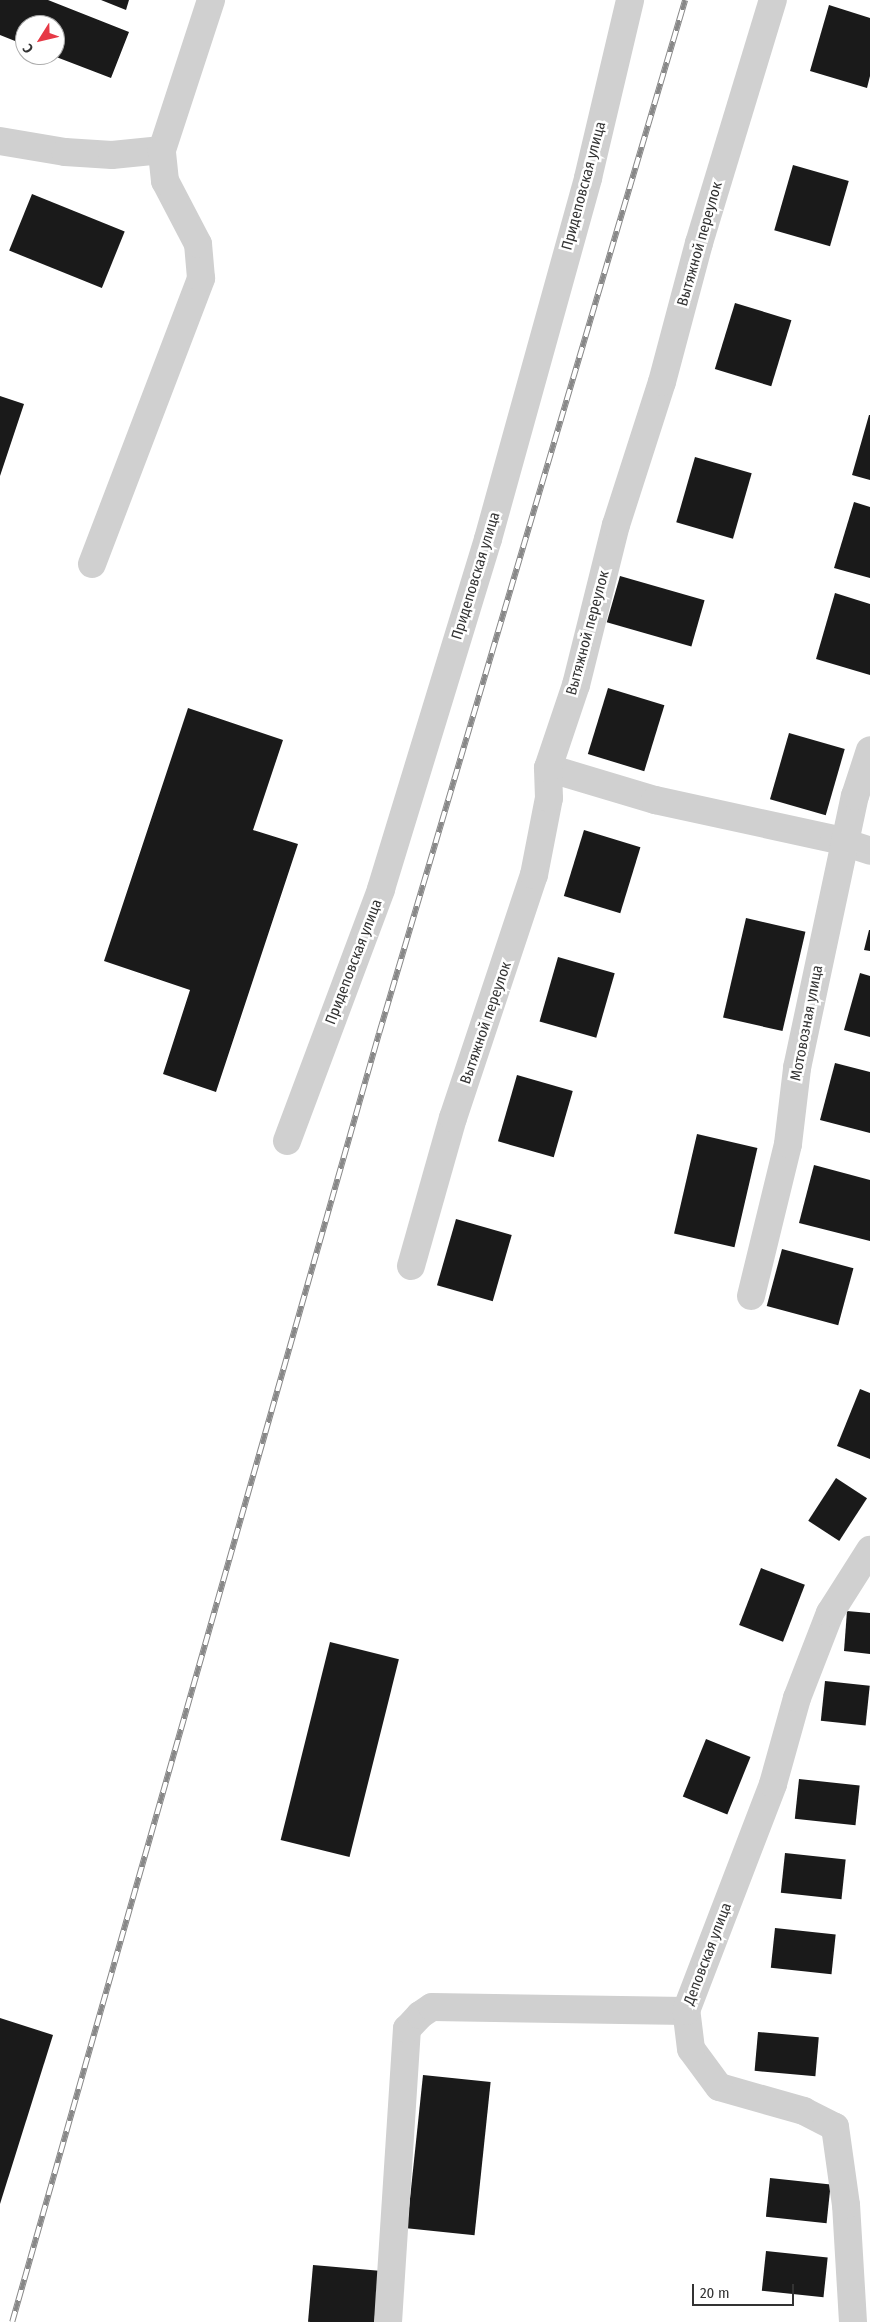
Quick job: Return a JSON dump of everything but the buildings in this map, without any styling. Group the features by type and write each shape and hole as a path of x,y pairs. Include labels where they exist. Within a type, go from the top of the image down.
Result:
{"street":[{"path":"92,564 201,278 198,244 165,181 162,150 211,0"},
{"name":"Придеповская улица","path":"287,1141 381,889 488,539 588,178 630,0"},
{"name":"Вытяжной переулок","path":"411,1266 453,1118 534,875 549,798 548,768 576,685 616,525 662,382 699,243 773,0"},
{"path":"0,141 74,153 112,155 162,150"},
{"name":"Мотовозная улица","path":"751,1296 788,1144 797,1068 858,848 855,796 870,750"},
{"path":"548,768 655,800 834,839 858,848"},
{"name":"Деповская улица","path":"853,2322 846,2205 836,2127 804,2111 719,2087 691,2048 686,2011 773,1784 796,1698 830,1612 870,1550"},
{"path":"388,2322 407,2029 420,2015 432,2007 686,2011"}],"railway":[{"path":"12,2322 379,1033 685,0"}]}
